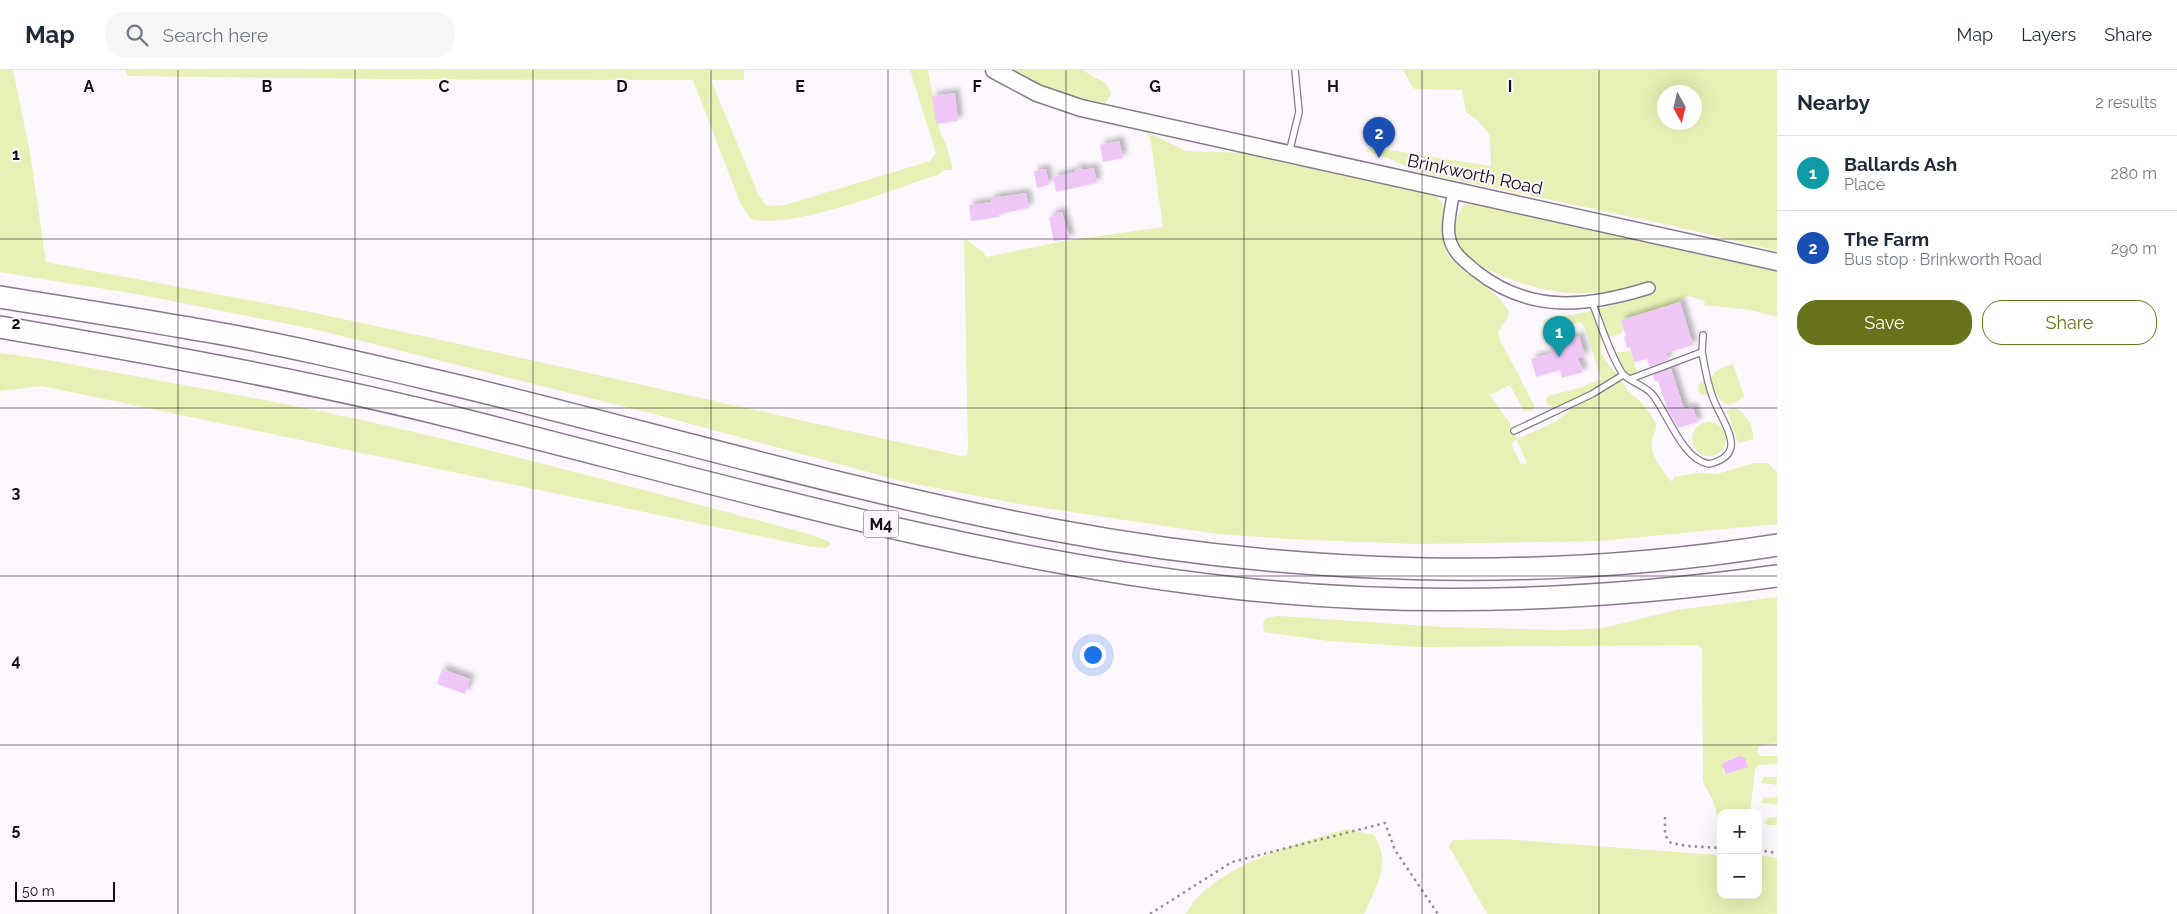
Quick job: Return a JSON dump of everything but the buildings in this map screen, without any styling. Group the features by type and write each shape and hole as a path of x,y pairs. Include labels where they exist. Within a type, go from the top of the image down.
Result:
{"highway":[{"name":"M4","path":"0,297 208,331 303,350 464,388 832,482 933,505 1057,531 1213,555 1335,565 1534,569 1672,558 1777,545"},
{"name":"M4","path":"0,327 199,361 312,384 456,418 806,508 1047,559 1169,580 1239,589 1330,596 1385,600 1449,601 1576,597 1708,585 1777,576"}],"main road":[{"name":"Brinkworth Road","path":"994,70 1037,93 1082,108 1777,262"}],"street":[{"path":"1454,190 1449,235 1456,253 1480,274 1515,294 1558,304 1592,302 1619,297 1649,288"}],"lane":[{"path":"1289,153 1299,112 1295,70"},
{"path":"1592,302 1623,375 1652,395 1680,440 1696,460 1709,464 1719,462 1727,457 1731,450 1730,434 1712,396 1702,352 1703,335"},
{"path":"1630,379 1702,352"},
{"path":"1514,431 1592,394 1623,375"}],"path":[{"path":"1665,817 1665,835 1671,843 1717,848"},
{"path":"1150,914 1232,862 1385,823 1395,850 1438,914"},
{"path":"1762,851 1777,853"}],"green space":[{"path":"0,70 13,70 30,153 46,262 296,309 961,456 967,455 968,449 964,238 983,252 986,257 1064,241 1163,227 1151,143 1145,131 1186,151 1248,153 1431,193 1438,198 1444,212 1444,236 1447,253 1455,263 1497,296 1509,311 1508,317 1498,332 1500,340 1534,405 1533,410 1523,410 1510,385 1490,395 1511,425 1517,439 1555,422 1572,408 1553,408 1546,400 1548,396 1579,388 1601,379 1582,323 1549,331 1544,327 1543,321 1551,317 1573,315 1607,307 1655,290 1652,284 1600,292 1557,292 1527,285 1495,273 1469,257 1458,243 1456,227 1463,206 1475,203 1777,271 1777,317 1751,310 1704,305 1705,301 1688,296 1624,329 1620,334 1601,340 1601,351 1628,391 1644,406 1655,422 1656,427 1652,442 1653,453 1658,464 1672,482 1674,477 1696,473 1717,474 1754,463 1768,463 1777,473 1777,524 1599,541 1417,544 1218,534 1025,505 905,482 654,414 318,330 142,295 0,272","holes":["1517,440 1527,463 1521,465 1511,443"]},
{"path":"125,70 744,70 744,80 711,80 758,194 766,206 785,205 930,161 936,153 910,70 928,70 940,132 946,144 953,170 944,170 937,175 817,214 769,221 751,219 741,205 693,80 128,76"},
{"path":"1010,70 1082,70 1105,83 1111,93 1106,103 1080,98 1044,87"},
{"path":"1403,70 1777,70 1777,251 1674,226 1419,172 1388,158 1366,151 1370,147 1491,166 1490,135 1478,121 1466,112 1462,90 1414,89"},
{"path":"1631,351 1637,373 1628,377 1621,370 1617,352"},
{"path":"0,353 38,358 311,409 401,429 555,467 809,534 830,542 830,546 825,548 807,546 42,386 0,391"},
{"path":"1733,364 1744,396 1735,403 1728,404 1716,393 1708,396 1700,394 1698,388 1700,383 1711,379 1714,373 1720,369"},
{"path":"1735,408 1743,413 1748,421 1753,439 1738,443 1727,410"},
{"path":"1709,422 1716,423 1721,427 1725,432 1725,446 1721,451 1716,455 1709,456 1702,455 1697,451 1693,446 1692,439 1693,432 1697,427 1702,423"},
{"path":"1777,597 1777,743 1759,746 1757,751 1760,756 1777,756 1777,764 1758,765 1755,770 1750,809 1717,809 1717,828 1715,807 1703,780 1702,650 1698,645 1420,647 1328,641 1264,632 1263,623 1266,618 1278,616 1443,627 1564,630 1603,628 1676,610","holes":["1734,757 1732,773 1726,774 1723,770 1725,762"]},
{"path":"1764,777 1777,777 1777,785 1761,783"},
{"path":"1777,797 1777,805 1761,803 1763,798"},
{"path":"1777,817 1777,825 1767,825 1764,822 1768,818"},
{"path":"1347,829 1374,835 1382,855 1382,865 1377,885 1364,914 1186,914 1197,898 1214,883 1234,870 1281,849"},
{"path":"1501,839 1717,855 1717,899 1762,899 1762,856 1777,858 1777,914 1487,914 1449,846 1453,840"}],"shaded area":[{"path":"1739,756 1745,758 1748,767 1726,774 1722,765"}],"place":[{"name":"The Farm","path":"1379,158"},
{"name":"Ballards Ash","path":"1559,357"}]}
